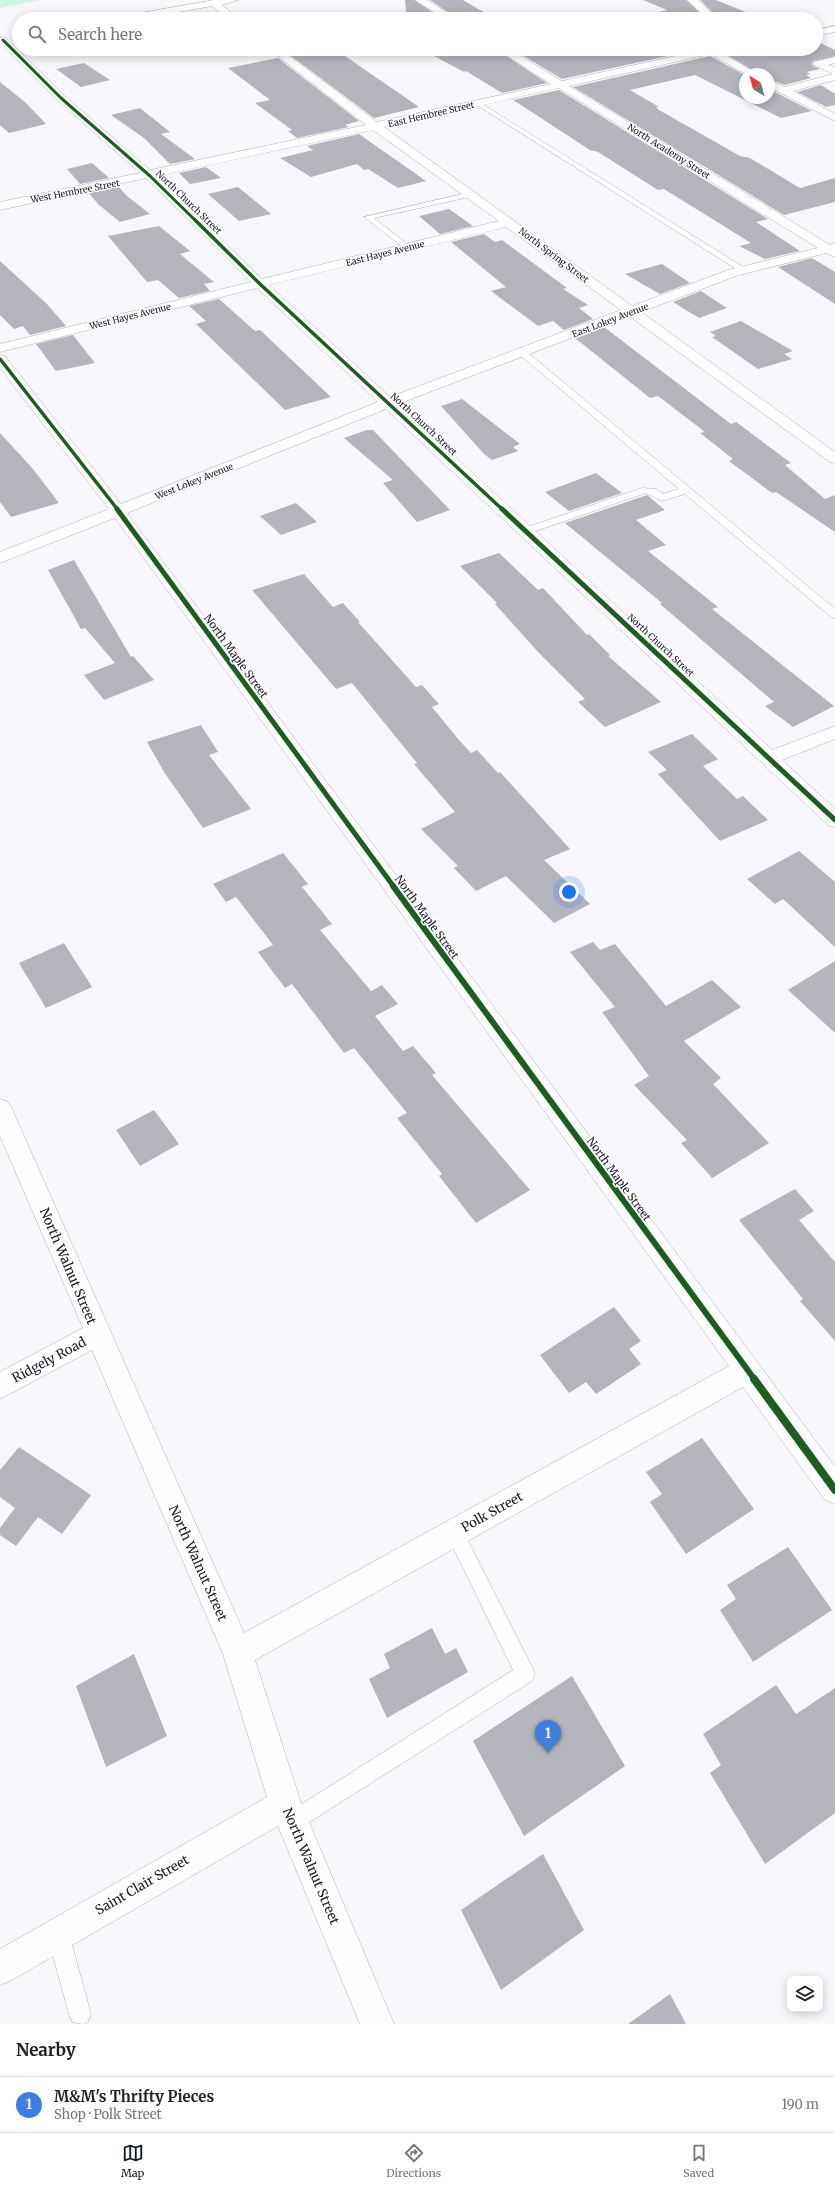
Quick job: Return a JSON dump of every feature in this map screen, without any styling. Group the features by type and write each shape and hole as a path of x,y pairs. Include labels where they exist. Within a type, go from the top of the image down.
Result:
{"street":[{"path":"166,12 233,0"},
{"path":"420,0 440,12"},
{"path":"692,0 707,12"},
{"path":"214,4 225,12"},
{"path":"823,32 835,29"},
{"name":"North Church Street","path":"22,56 61,98 150,176 260,284 835,820"},
{"name":"North Spring Street","path":"283,56 375,126 510,222 631,312 835,459"},
{"name":"North Academy Street","path":"513,56 833,250"},
{"name":"East Hembree Street","path":"150,176 559,84 691,56"},
{"path":"723,56 743,68"},
{"path":"835,60 818,64 835,72"},
{"path":"782,91 835,77"},
{"path":"775,87 835,118"},
{"name":"West Hembree Street","path":"0,206 150,176"},
{"name":"East Hayes Avenue","path":"260,284 510,222"},
{"name":"East Lokey Avenue","path":"388,403 744,270 833,250"},
{"name":"West Hayes Avenue","path":"0,348 260,284"},
{"name":"North Maple Street","path":"0,359 119,512 835,1490"},
{"name":"West Lokey Avenue","path":"0,558 119,512 388,403"},
{"path":"770,758 835,732"},
{"name":"North Walnut Street","path":"0,1109 97,1334 238,1653 289,1813 377,2024"},
{"name":"Ridgely Road","path":"0,1386 97,1334"},
{"name":"Polk Street","path":"238,1653 746,1370"},
{"name":"Saint Clair Street","path":"0,1968 58,1934 289,1813"}],"lane":[{"path":"477,103 744,270"},
{"path":"407,248 368,217 471,194"},
{"path":"523,353 835,615"},
{"path":"526,531 645,490 653,491 662,498 686,490"},
{"path":"289,1813 525,1674 455,1533"},
{"path":"58,1934 80,2014"}],"green space":[{"path":"0,0 41,0 0,8"}],"building":[{"path":"405,0 414,0 432,12 406,12"},
{"path":"430,0 463,0 483,12 448,12"},
{"path":"643,0 686,0 699,12 659,12 667,10"},
{"path":"700,0 716,0 746,12 712,12"},
{"path":"823,44 835,50 835,56 813,61 812,65 820,69 806,72 811,74 806,75 811,78 785,85 775,81 775,68 749,68 729,56 823,56"},
{"path":"291,56 345,56 419,107 374,118"},
{"path":"434,56 506,56 547,83 502,93 466,71 464,72"},
{"path":"524,56 668,56 562,79"},
{"path":"710,56 739,72 739,97 695,75 630,90 659,107 656,107 659,110 740,156 750,158 800,188 835,178 835,202 784,215 573,87"},
{"path":"278,58 359,121 345,125 349,127 297,138 288,131 292,130 255,103 270,100 228,68"},
{"path":"84,63 110,80 81,87 56,69"},
{"path":"0,82 25,102 46,124 9,133 0,125"},
{"path":"821,85 835,94 835,105 826,107 797,92"},
{"path":"559,90 768,219 756,222 800,251 765,259 739,246 751,243 664,189 658,190 598,152 590,150 513,100"},
{"path":"775,92 812,111 781,118 753,104 775,104"},
{"path":"140,108 170,132 161,134 195,159 170,164 144,138 111,115"},
{"path":"359,134 426,181 398,188 368,169 364,170 357,164 311,177 280,158 313,150 307,146"},
{"path":"92,163 109,178 80,184 67,169"},
{"path":"206,167 221,178 190,184 179,173"},
{"path":"118,186 127,196 150,214 120,222 99,205 88,192"},
{"path":"238,187 271,214 239,221 208,194"},
{"path":"449,209 473,226 440,234 419,216"},
{"path":"159,226 190,251 180,254 214,282 204,284 210,291 179,298 158,280 147,282 108,236"},
{"path":"484,234 495,242 502,240 567,288 563,289 588,305 579,308 593,319 564,330 553,321 538,326 491,291 506,287 451,242"},
{"path":"812,258 835,272 835,304 778,267"},
{"path":"0,261 47,304 66,326 30,335 23,326 14,329 0,315"},
{"path":"662,264 690,283 660,294 625,274"},
{"path":"701,291 727,308 699,318 673,302"},
{"path":"219,299 255,331 260,330 331,397 285,410 196,324 206,321 189,306"},
{"path":"741,321 793,351 784,354 792,359 758,369 712,337 716,336 710,332"},
{"path":"604,327 731,424 736,422 791,463 785,465 825,499 835,495 835,532 776,492 772,493 729,461 733,459 700,433 705,432 658,396 650,398 575,338"},
{"path":"73,335 95,363 56,371 36,344"},
{"path":"462,399 520,444 513,447 518,451 492,460 484,454 441,406"},
{"path":"367,430 373,430 450,510 417,522 383,483 393,480 344,438"},
{"path":"0,433 33,469 59,503 11,517 0,502"},
{"path":"596,473 622,493 569,511 545,492"},
{"path":"647,495 665,510 636,520 666,545 648,551 718,607 712,609 834,706 793,727 765,706 774,702 660,604 662,603 565,523"},
{"path":"296,503 317,522 281,535 260,516"},
{"path":"499,553 538,590 543,588 587,635 589,634 610,655 608,656 661,702 605,727 578,702 585,699 539,653 495,604 497,603 460,566"},
{"path":"74,560 131,657 133,656 154,680 104,700 84,675 115,663 85,628 81,629 48,570"},
{"path":"304,574 333,607 343,603 416,687 422,685 439,704 432,707 459,740 471,753 477,750 498,773 500,772 570,849 544,860 590,904 554,923 506,876 476,891 454,868 458,866 421,829 455,812 414,764 417,763 352,683 336,689 252,590"},
{"path":"201,725 218,752 209,755 251,809 203,828 164,772 147,742"},
{"path":"692,734 718,759 703,766 737,799 743,796 768,820 720,841 658,774 667,770 648,752"},
{"path":"799,851 835,882 835,947 783,899 775,904 747,879"},
{"path":"283,853 308,884 302,887 332,924 320,930 371,991 382,985 398,1004 375,1016 403,1051 413,1046 436,1073 432,1075 530,1190 476,1223 439,1176 442,1174 397,1118 407,1113 354,1048 344,1053 292,984 285,988 258,952 273,945 236,897 226,902 213,884"},
{"path":"593,942 600,950 615,944 666,1006 712,980 741,1007 684,1041 721,1078 713,1084 769,1143 712,1178 681,1143 687,1140 634,1085 649,1076 602,1012 615,1007 570,952"},
{"path":"64,943 92,987 46,1008 19,963"},
{"path":"835,961 835,1033 788,990"},
{"path":"154,1110 179,1144 140,1166 116,1130"},
{"path":"795,1189 814,1211 799,1220 835,1262 835,1341 800,1301 803,1299 739,1220"},
{"path":"614,1307 641,1341 629,1349 641,1364 596,1394 586,1382 569,1393 540,1355"},
{"path":"702,1438 754,1509 686,1554 650,1502 662,1494 646,1472"},
{"path":"19,1447 91,1495 62,1534 38,1517 16,1546 0,1535 0,1528 15,1508 0,1497 0,1470"},
{"path":"788,1547 832,1610 753,1662 720,1610 736,1599 727,1585"},
{"path":"432,1628 445,1654 456,1648 468,1672 387,1718 369,1679 390,1668 384,1654"},
{"path":"134,1654 167,1736 106,1767 76,1686"},
{"path":"572,1676 625,1766 524,1836 473,1741"},
{"path":"776,1685 796,1714 835,1688 835,1813 765,1864 710,1773 721,1765 703,1734"},
{"path":"543,1854 584,1930 501,1990 461,1910"},
{"path":"670,1994 686,2024 628,2024"}],"cycle path":[{"path":"3,40 12,49"},
{"path":"19,56 61,98 150,176 260,284 835,820"},
{"path":"0,359 119,512 835,1490"}],"place":[{"name":"M&M's Thrifty Pieces","path":"548,1753"}]}
